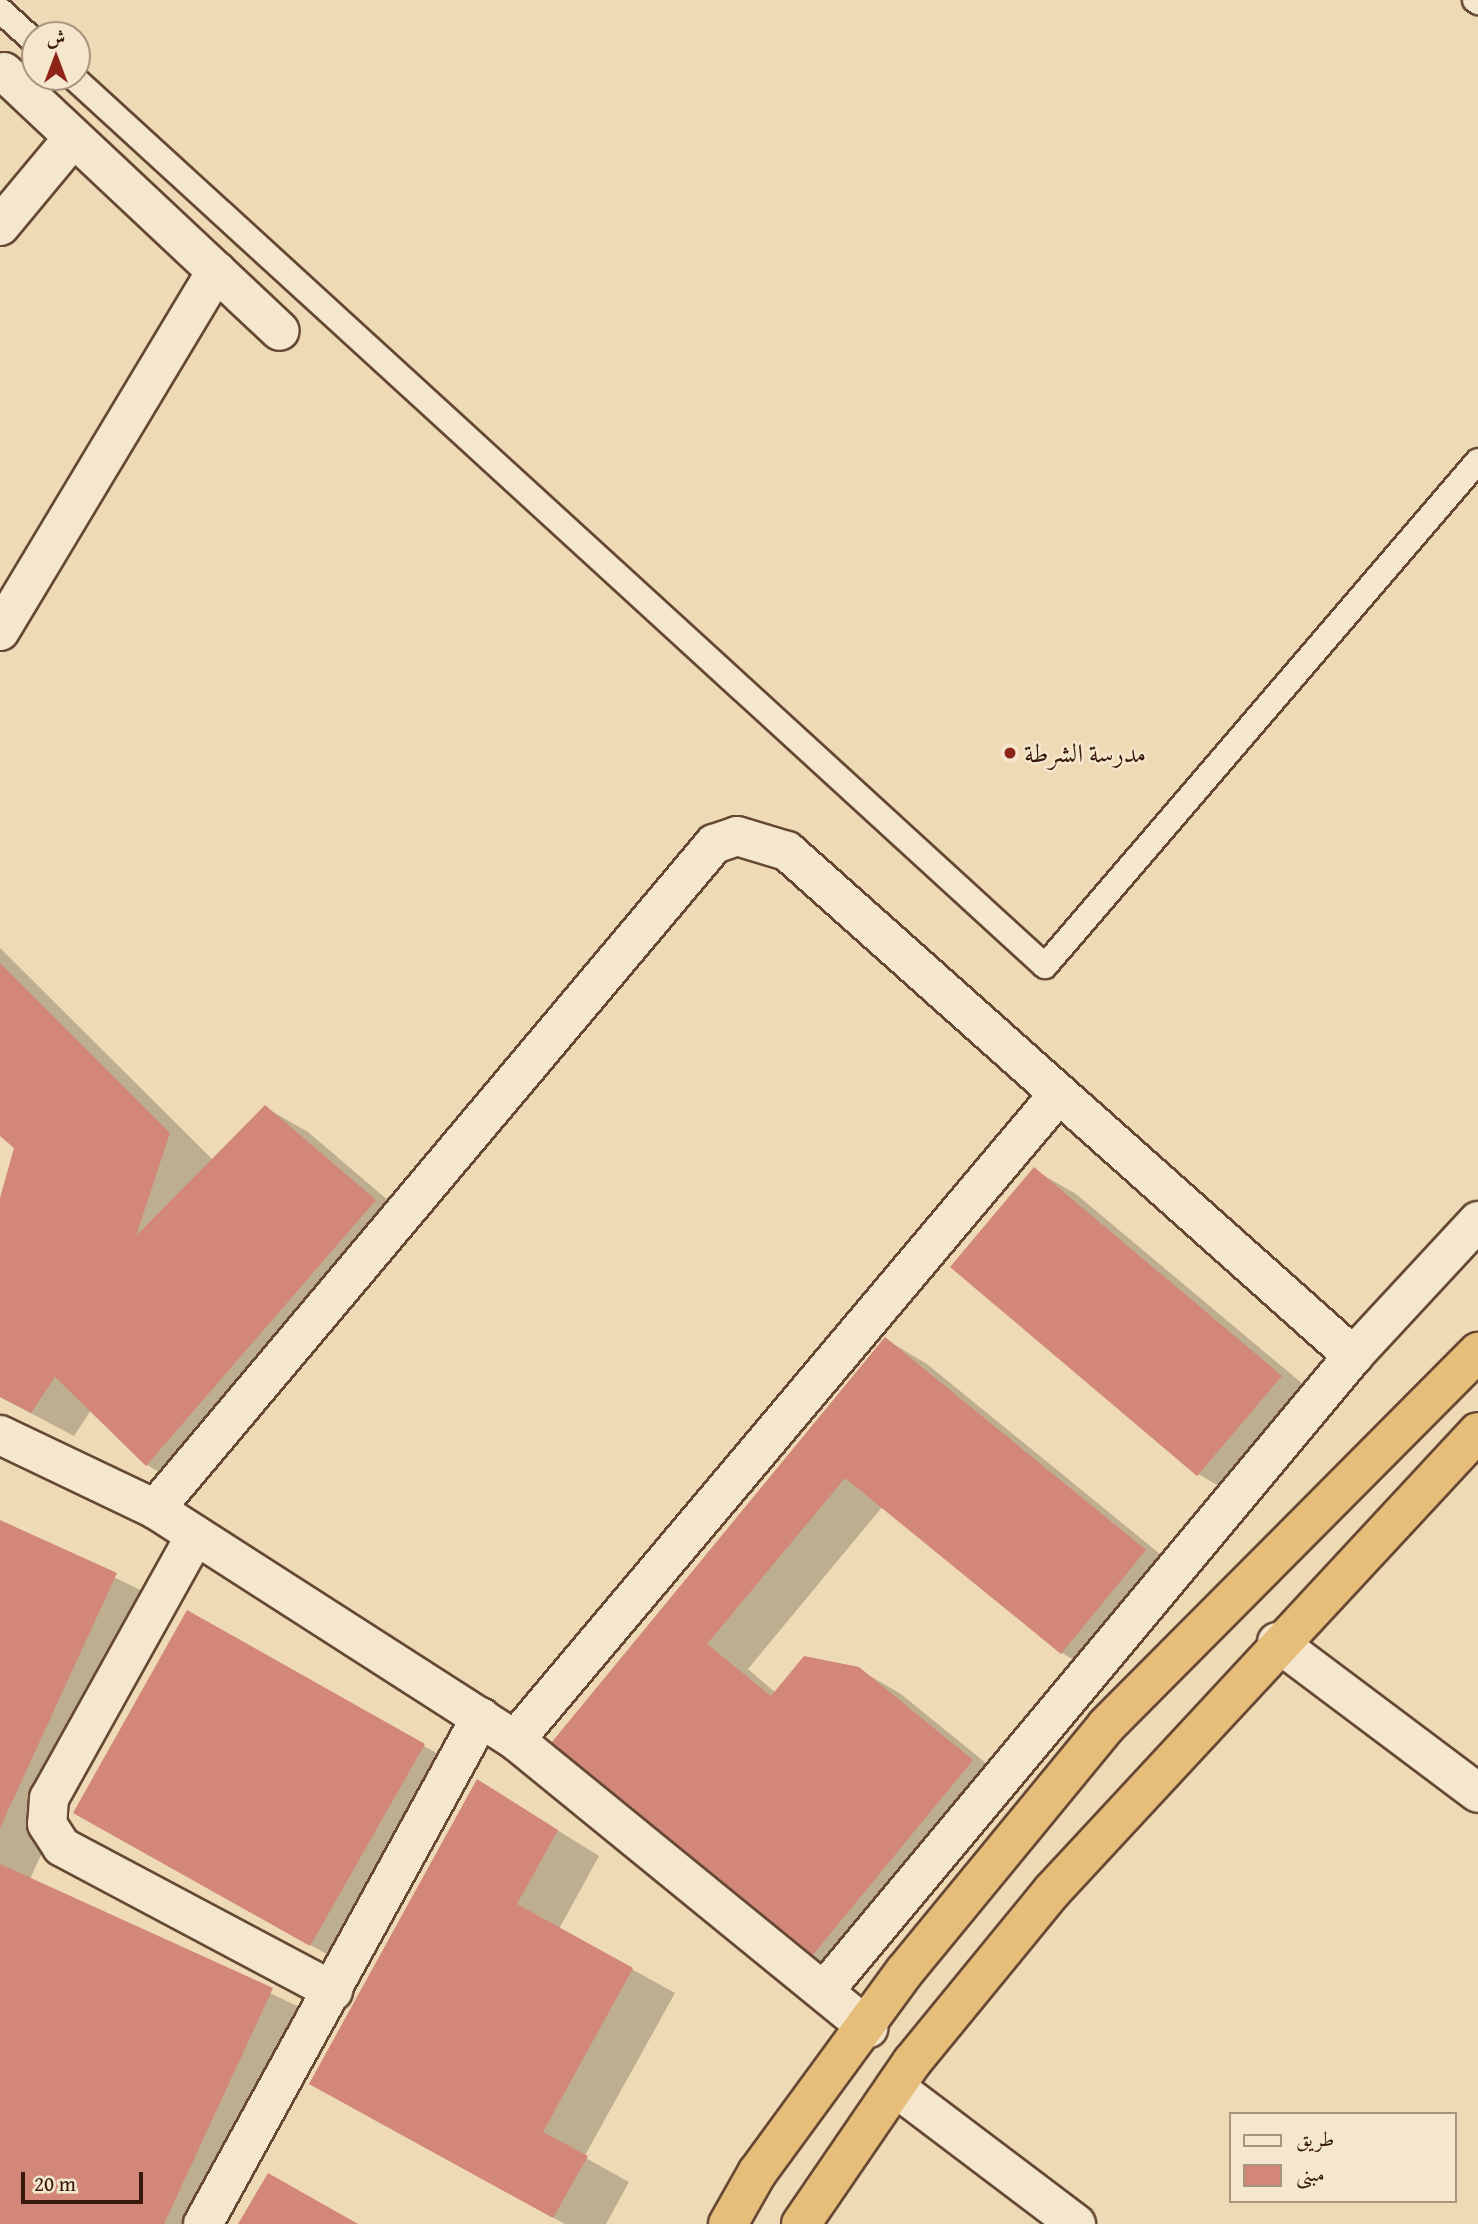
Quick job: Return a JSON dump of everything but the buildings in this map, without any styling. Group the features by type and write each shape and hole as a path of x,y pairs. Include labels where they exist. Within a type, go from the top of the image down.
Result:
{"highway":[{"path":"728,2224 757,2174 868,2028 905,1971 1107,1726 1478,1352"},
{"path":"801,2224 895,2087 1052,1891 1277,1642 1478,1432"}],"street":[{"path":"1,72 280,331"},
{"path":"0,226 73,138"},
{"path":"0,631 216,271"},
{"path":"155,1509 714,844 737,836 787,850 1353,1356"},
{"path":"515,1740 1058,1095"},
{"path":"824,1992 1353,1356 1478,1221"},
{"path":"0,1435 155,1509 194,1538 515,1740 868,2028"},
{"path":"194,1538 49,1798 47,1825 62,1847 333,1991"},
{"path":"1277,1642 1478,1793"},
{"path":"203,2224 481,1717"},
{"path":"895,2087 1076,2224"}],"lane":[{"path":"0,10 21,29"},
{"path":"88,91 1045,966 1478,461"}],"place":[{"name":"مدرسة الشرطة","path":"1010,753"}]}
